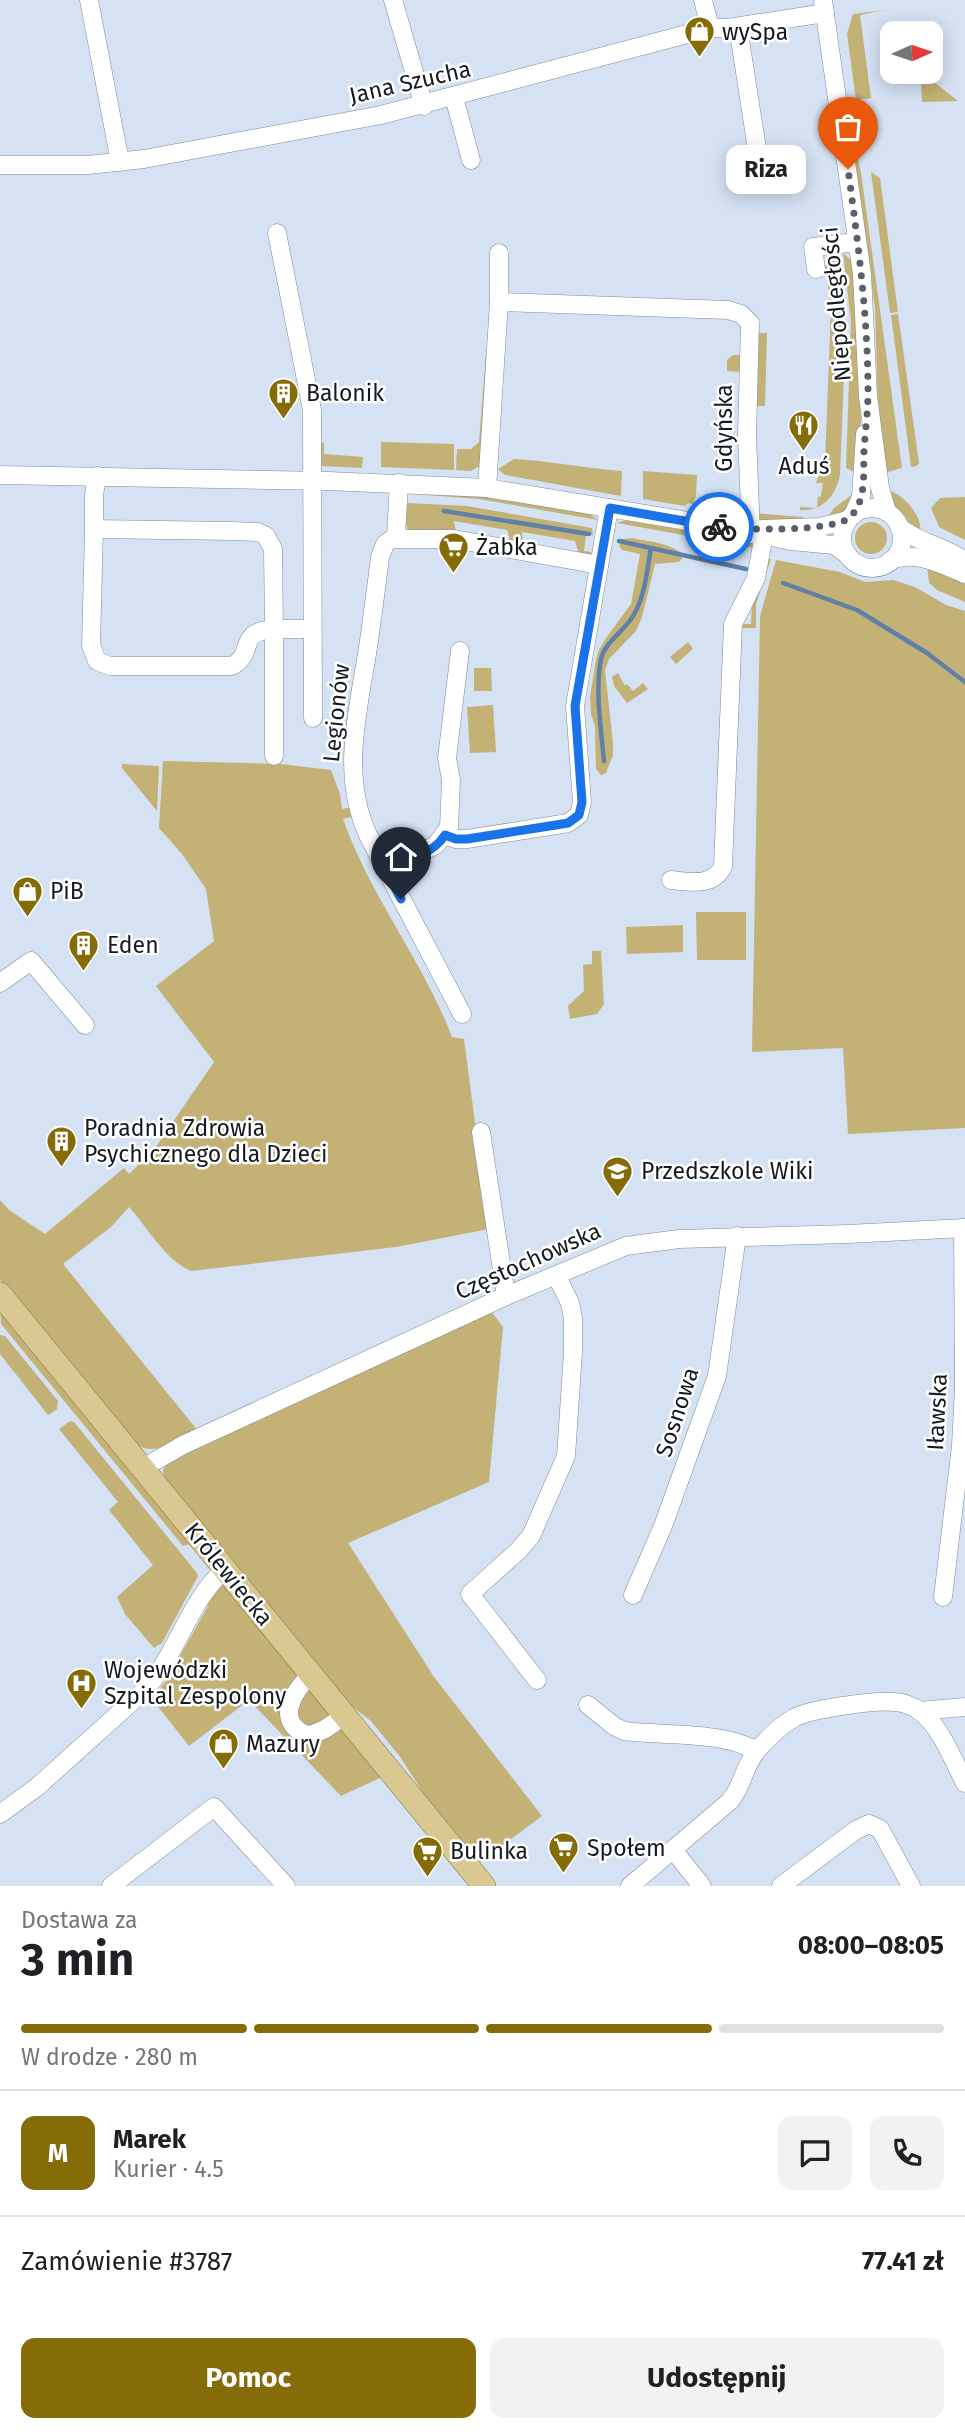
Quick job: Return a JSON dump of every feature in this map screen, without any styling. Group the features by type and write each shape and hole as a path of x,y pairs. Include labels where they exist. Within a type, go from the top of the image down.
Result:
{"main road":[{"name":"Królewiecka","path":"0,1294 484,1886"}],"street":[{"path":"89,0 120,162"},
{"path":"393,0 424,106"},
{"path":"703,0 710,28"},
{"name":"Jana Szucha","path":"0,165 88,165 194,151 424,106 710,28 738,27 824,6"},
{"name":"Niepodległości","path":"824,6 865,303 868,396 880,488 887,512"},
{"path":"738,27 762,181"},
{"path":"454,97 471,160"},
{"path":"277,233 310,391 314,481 313,718"},
{"path":"816,269 813,247 857,242"},
{"path":"487,488 499,302 499,253"},
{"name":"Gdyńska","path":"499,302 728,310 741,314 750,323 747,435 758,532 756,578 733,624 723,866 715,878 709,880 671,880"},
{"name":"Niepodległości","path":"850,517 861,497 868,396"},
{"path":"0,475 399,483 487,488 758,532 791,541 834,545 865,567 879,566 906,556 924,559 965,574"},
{"path":"97,476 94,495 90,645 97,661 110,666 232,666 242,659 251,636 258,631 312,629"},
{"name":"Legionów","path":"399,483 396,536 385,544 380,556 352,745 355,790 362,820 382,863 462,1014"},
{"path":"445,835 467,839 568,823 579,815 582,802 575,706 610,508"},
{"path":"758,532 820,527 870,508 887,512 899,527 911,536 944,548 965,561"},
{"path":"848,555 842,538 850,517"},
{"path":"891,560 900,548 899,527"},
{"path":"93,529 253,531 265,536 272,548 274,755"},
{"path":"392,539 454,540 600,565"},
{"path":"382,863 402,862 436,845 445,835 451,819 451,780 447,758 460,651"},
{"path":"0,984 32,961 85,1025"},
{"path":"481,1132 506,1296"},
{"name":"Częstochowska","path":"143,1468 183,1445 506,1296 603,1254 641,1242 964,1228"},
{"name":"Iławska","path":"943,1597 961,1446 964,1387 964,1228"},
{"name":"Sosnowa","path":"633,1595 663,1526 717,1376 737,1236"},
{"path":"537,1680 470,1594 531,1536 566,1456 574,1333 572,1309 556,1275"},
{"path":"0,1814 37,1787 145,1690 156,1676 211,1581 225,1569"},
{"path":"311,1674 295,1692 289,1707 290,1717 299,1731 306,1735 316,1733 344,1714"},
{"path":"630,1886 730,1801 737,1794 748,1763 756,1751 778,1730 803,1714 893,1701 919,1711 934,1726 965,1783"},
{"path":"588,1705 624,1731 725,1740 747,1745 756,1751"},
{"path":"919,1711 965,1707"},
{"path":"111,1886 214,1807 286,1886"},
{"path":"781,1886 856,1830 869,1824 880,1829 911,1886"},
{"path":"674,1851 702,1886"}],"shaded area":[{"path":"885,10 860,15 871,98 856,100 847,34 853,14"},
{"path":"921,84 937,84 958,101 922,102"},
{"path":"850,123 861,173 902,468 884,473 878,410 875,308"},
{"path":"871,172 880,178 898,312 890,313"},
{"path":"843,253 852,261 858,316 861,419 858,474 846,468 851,321"},
{"path":"837,256 844,309 845,349 840,475 831,496 817,507 823,483 816,483 825,461 831,309 825,265 829,264 828,257"},
{"path":"898,314 919,463 911,467 891,315"},
{"path":"752,333 767,333 765,406 751,406"},
{"path":"486,353 489,353 485,463 471,471 456,470 457,449 471,449 479,442"},
{"path":"733,355 743,355 742,372 727,371 727,360"},
{"path":"381,442 454,444 454,470 381,467"},
{"path":"319,443 324,443 324,454 363,457 362,468 320,466"},
{"path":"514,459 622,471 621,496 505,475 498,469"},
{"path":"643,471 697,475 693,504 688,503 685,506 643,499"},
{"path":"858,490 846,512 824,522 834,508"},
{"path":"885,490 892,491 910,506 919,520 920,534 899,515"},
{"path":"423,492 485,496 589,513 598,520 479,499 426,495"},
{"path":"965,497 965,540 939,527 931,508 940,498"},
{"path":"407,503 467,506 592,528 593,535 586,535 584,551 591,552 591,558 579,554 575,541 522,532 523,545 511,543 507,530 454,521 456,532 409,533 406,524"},
{"path":"800,507 816,508 808,510 800,510"},
{"path":"754,513 803,517 807,521 759,521"},
{"path":"626,520 750,541 755,548 617,523"},
{"path":"871,522 883,526 887,538 883,550 871,554 859,550 855,538 859,526"},
{"path":"631,538 667,545 684,556 679,562 655,564 636,631 609,659 605,670 613,755 606,773 601,775 596,769 595,726 590,697 599,650 631,604 640,554 622,550 619,546 622,539"},
{"path":"768,559 771,559 756,604 756,628 740,628 740,624 751,624 752,602"},
{"path":"776,560 840,572 865,582 893,580 917,588 946,605 965,611 965,1128 848,1134 843,1048 752,1052 760,616"},
{"path":"927,565 965,581 965,602 937,590 929,583"},
{"path":"688,642 693,649 676,664 670,657"},
{"path":"474,668 491,668 492,691 474,691"},
{"path":"618,673 625,686 627,684 633,691 643,683 648,689 627,703 614,686 612,677"},
{"path":"493,705 496,752 470,753 467,707"},
{"path":"163,761 281,764 331,770 340,794 342,809 353,807 354,816 343,819 367,875 427,982 452,1037 464,1039 489,1229 396,1247 191,1271 181,1266 165,1251 129,1207 111,1227 63,1264 198,1431 157,1449 148,1449 132,1441 0,1280 0,1200 9,1210 45,1234 124,1168 129,1174 153,1151 214,1062 156,986 214,941 206,889 182,854 159,828"},
{"path":"122,764 159,766 157,811 122,768"},
{"path":"696,912 746,912 746,960 697,960"},
{"path":"683,925 683,952 627,954 626,927"},
{"path":"592,951 601,951 604,1004 597,1014 570,1019 568,1006 584,991 583,965 592,964"},
{"path":"0,1308 193,1543 183,1546 1,1324"},
{"path":"491,1311 503,1327 489,1482 348,1543 434,1677 542,1816 478,1864 434,1810 401,1758 371,1721 345,1701 164,1480 163,1470 169,1461"},
{"path":"0,1335 5,1336 58,1401 57,1409 48,1415 0,1354"},
{"path":"70,1421 74,1422 197,1573 198,1576 162,1643 154,1648 125,1614 117,1597 153,1565 109,1510 118,1502 59,1429"},
{"path":"224,1585 384,1776 341,1796 249,1700 189,1746 152,1699 166,1681 208,1606 206,1605 219,1586"}],"waterway":[{"path":"444,511 589,534"},
{"path":"619,541 746,569"},
{"path":"604,761 599,696 601,659 607,647 637,609 651,548"},
{"path":"783,583 857,610 927,653 965,682"}],"way so far":[{"path":"719,527 765,529 832,526 848,520 859,506 868,396 867,339 862,274 848,169"}],"place":[{"name":"wySpa","path":"699,59"},
{"name":"Riza","path":"848,169"},
{"name":"Balonik","path":"283,420"},
{"name":"Aduś","path":"804,452"},
{"name":"Żabka","path":"453,574"},
{"name":"PiB","path":"27,918"},
{"name":"Eden","path":"84,972"},
{"name":"Poradnia Zdrowia Psychicznego dla Dzieci","path":"61,1168"},
{"name":"Przedszkole Wiki","path":"618,1198"},
{"name":"Wojewódzki Szpital Zespolony","path":"81,1710"},
{"name":"Mazury","path":"223,1771"},
{"name":"Społem","path":"564,1875"},
{"name":"Bulinka","path":"427,1878"}],"route":[{"path":"401,899 382,863 402,862 436,845 445,835 467,839 568,823 579,815 582,802 575,706 610,508 719,527"}]}
